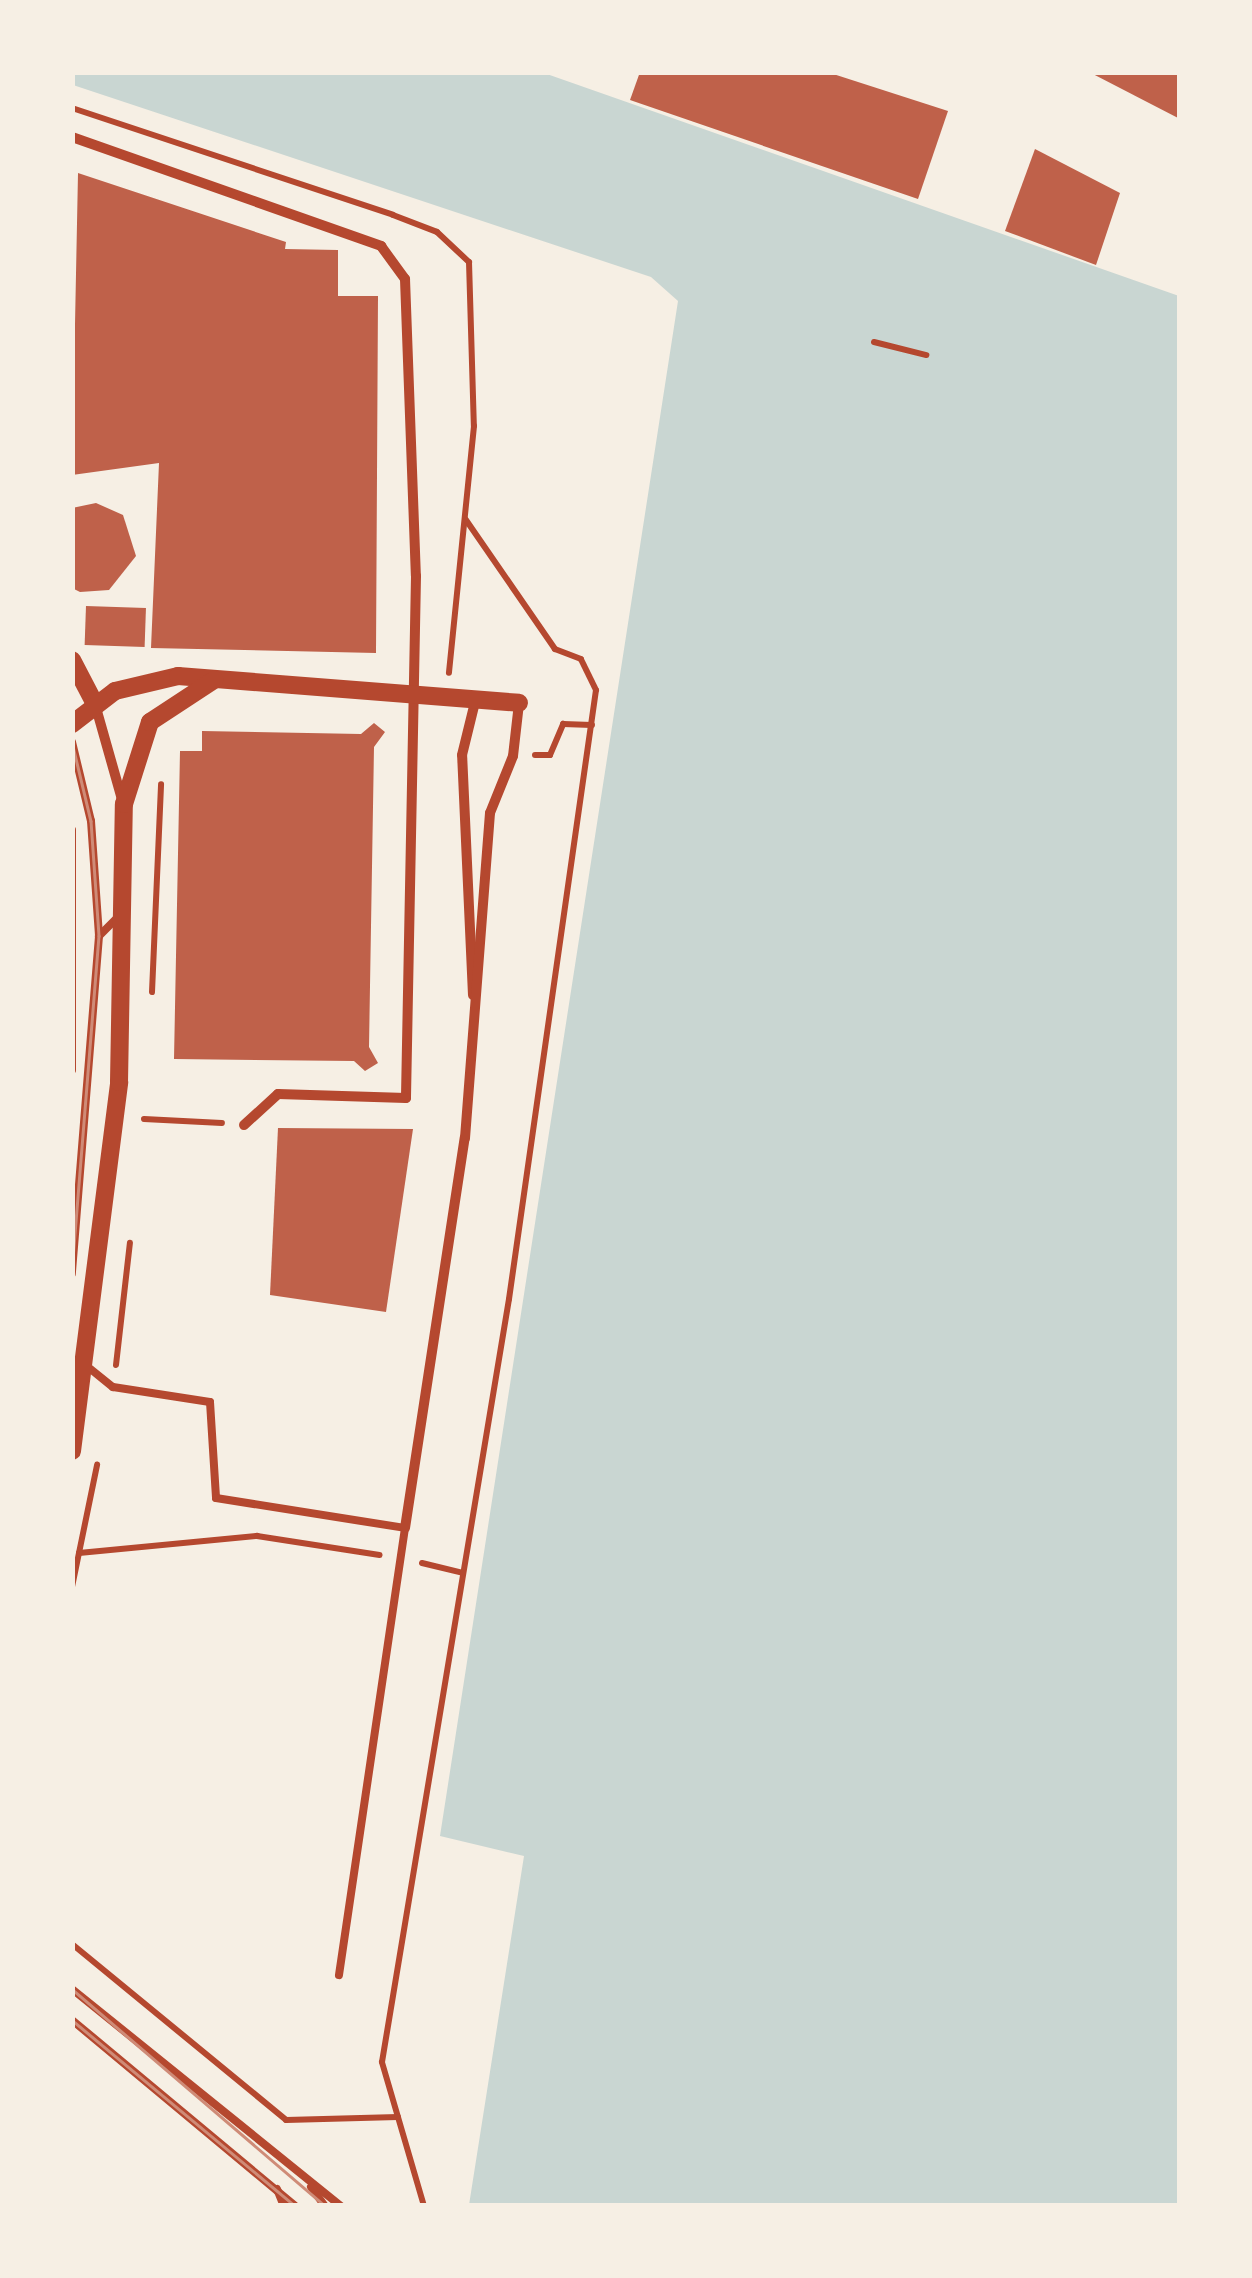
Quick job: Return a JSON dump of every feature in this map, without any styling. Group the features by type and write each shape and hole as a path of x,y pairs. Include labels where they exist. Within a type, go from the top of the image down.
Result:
{"street":[{"path":"72,138 192,172 398,261 413,435 406,1098 278,1094 244,1125"},
{"path":"72,660 95,704 124,804 120,1082 88,1367 72,1451"},
{"path":"124,804 150,722 214,680"},
{"path":"72,724 95,704 145,681 214,680 519,703 513,756 490,814 476,1051 405,1528"},
{"path":"475,702 462,755 476,1051"}],"lane":[{"path":"72,742 92,833 98,936 72,1274"},
{"path":"72,830 72,1070"},
{"path":"98,936 124,911"},
{"path":"88,1367 114,1387 210,1402 216,1498 405,1528 338,1975"},
{"path":"72,1989 341,2206"},
{"path":"72,2020 276,2185 295,2206"},
{"path":"304,2180 325,2206"},
{"path":"276,2185 284,2206"}],"path":[{"path":"72,108 456,244 477,298 466,520 446,697"},
{"path":"874,342 926,356"},
{"path":"424,2206 382,2062 464,1573 596,690 581,659 555,649 466,520"},
{"path":"144,1119 244,1125"},
{"path":"72,1587 78,1553 257,1536 464,1573"},
{"path":"72,1944 286,2120 398,2117"},
{"path":"72,2060 72,2086"}],"shaded area":[{"path":"73,72 544,73 1179,296 1179,2205 469,2205 524,1856 440,1836 678,301 651,277 73,85"}],"building":[{"path":"640,72 827,72 948,111 918,199 630,100"},
{"path":"1089,72 1180,72 1180,119"},
{"path":"1035,149 1120,193 1096,265 1005,231"},
{"path":"78,173 286,242 285,249 338,250 338,296 378,296 376,653 151,648 159,463 72,475"},
{"path":"96,503 123,515 136,556 109,590 80,592 72,588 72,508"},
{"path":"86,606 146,608 145,647 85,645"},
{"path":"374,723 385,732 374,747 369,1047 378,1063 365,1071 354,1061 174,1059 180,751 202,751 202,731 361,734"},
{"path":"278,1128 413,1129 386,1312 270,1295"}],"tram line":[{"path":"72,742 91,821 99,936 72,1274"},
{"path":"72,830 72,1079"},
{"path":"72,1989 325,2206"},
{"path":"72,2020 295,2206"}]}
